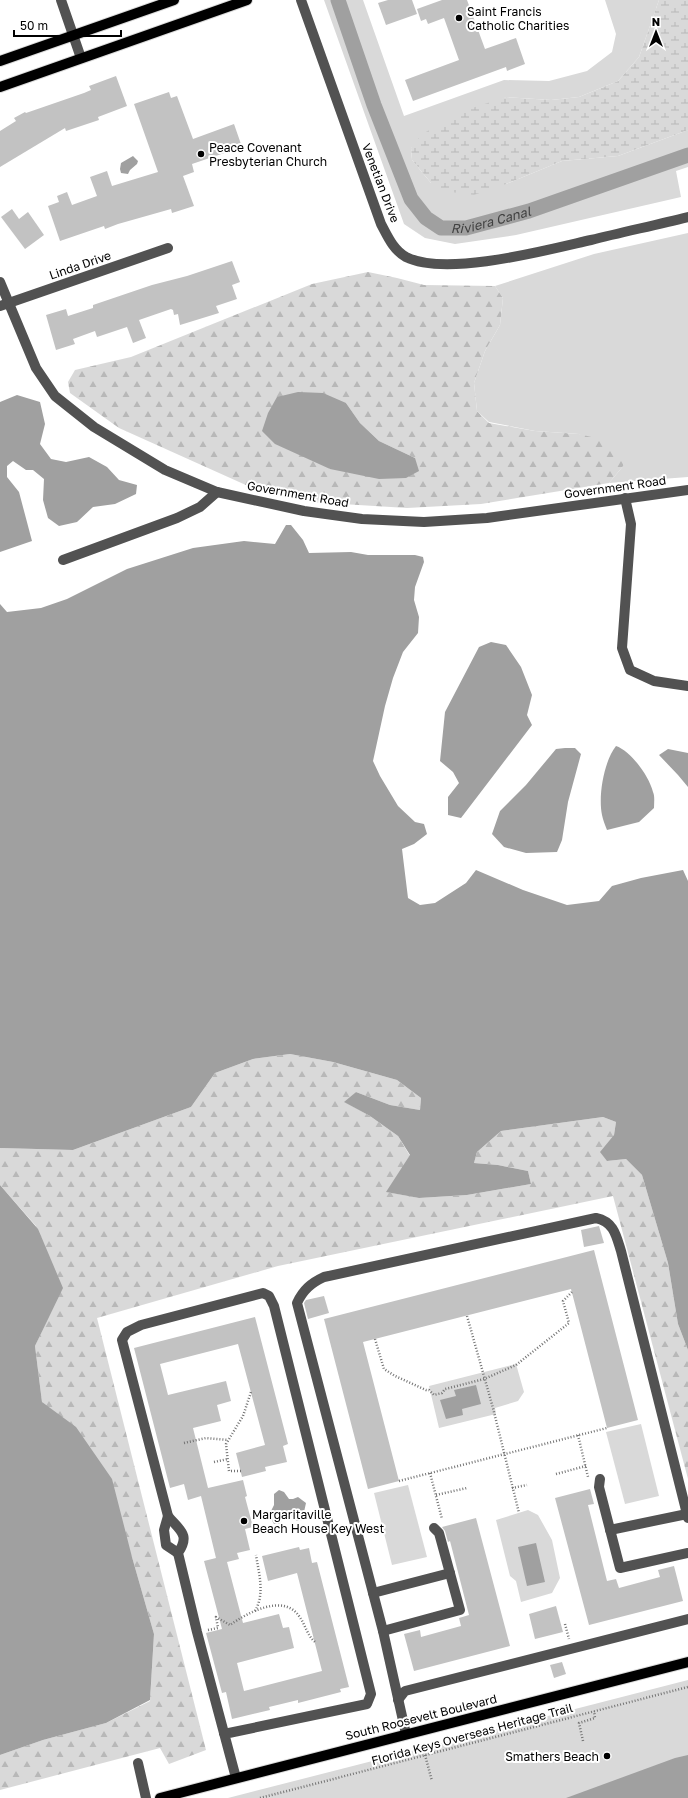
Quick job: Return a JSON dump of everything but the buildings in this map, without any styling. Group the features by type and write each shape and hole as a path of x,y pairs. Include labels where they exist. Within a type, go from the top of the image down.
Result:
{"main road":[{"path":"0,61 174,0"},
{"path":"0,87 247,0"},
{"name":"South Roosevelt Boulevard","path":"160,1798 688,1662"}],"street":[{"path":"60,0 81,58"},
{"name":"Venetian Drive","path":"301,0 381,224 393,246 406,256 420,261 446,264 479,262 561,246 688,217"},
{"name":"Linda Drive","path":"4,304 168,248"},
{"name":"Government Road","path":"0,282 4,304 36,368 55,396 94,428 159,466 217,492 304,511 362,519 424,522 486,518 688,490"},
{"path":"63,560 178,518 200,508 217,492"},
{"path":"625,498 631,524 622,648 630,670 654,681 688,686"},
{"path":"406,1734 383,1631 297,1303 302,1293 315,1281 324,1277 596,1218 605,1220 613,1230 621,1251 688,1516 610,1530"},
{"path":"178,1553 183,1546 184,1538 181,1529 168,1516 122,1340 127,1332 141,1325 263,1293 270,1296 274,1306 371,1694 367,1704 224,1734"},
{"path":"600,1483 620,1568 688,1553"},
{"path":"168,1516 164,1530 166,1545 178,1553 197,1632 236,1778"},
{"path":"383,1631 460,1610 439,1533 434,1528"},
{"path":"373,1593 450,1573"},
{"path":"398,1700 405,1691 688,1619"},
{"path":"138,1763 146,1798"}],"path":[{"path":"375,1339 384,1369 395,1376 429,1390 434,1395 442,1393 445,1389 484,1379 516,1365 569,1323 563,1302 572,1292"},
{"path":"467,1316 519,1513"},
{"path":"241,1471 229,1471 226,1444 243,1416 251,1392"},
{"path":"399,1481 607,1428"},
{"path":"578,1435 591,1488 600,1483"},
{"path":"184,1443 206,1438 228,1440"},
{"path":"214,1462 228,1459"},
{"path":"556,1474 586,1466"},
{"path":"430,1473 444,1526 434,1528"},
{"path":"512,1488 527,1485"},
{"path":"436,1495 467,1488"},
{"path":"254,1611 258,1606 261,1589 256,1555"},
{"path":"197,1632 218,1628 216,1617 230,1625 254,1611 271,1606 288,1607 299,1615 315,1642"},
{"name":"Florida Keys Overseas Heritage Trail","path":"260,1798 688,1687"},
{"path":"583,1741 579,1723 595,1718 594,1711"},
{"path":"425,1755 432,1781"}],"green space":[{"path":"324,0 363,0 404,116 504,80 549,81 587,71 612,52 616,34 605,0 659,0 639,57 618,81 579,97 551,100 506,97 411,148 412,160 431,183 506,184 562,161 618,156 688,130 688,167 676,171 681,197 516,235 455,244 425,238 404,224"},
{"path":"659,0 688,0 688,130 618,156 562,161 506,184 474,195 443,191 431,183 412,160 411,148 422,134 469,109 506,97 551,100 579,97 618,81 639,57"},
{"path":"688,233 688,477 609,483 624,465 579,434 535,431 489,422 477,411 474,383 485,351 500,325 503,298 495,286 594,254"},
{"path":"368,272 424,285 495,286 503,298 500,325 485,351 474,383 477,411 489,423 535,431 579,434 612,442 624,465 609,483 481,504 407,508 310,502 248,486 119,428 70,393 68,382 75,370 131,357 312,284","holes":["346,403 360,423 379,441 415,458 329,469"]},
{"path":"290,1054 333,1062 397,1080 421,1098 420,1110 390,1105 356,1092 345,1102 370,1116 398,1136 410,1156 387,1192 419,1198 467,1195 531,1184 528,1171 498,1165 474,1163 477,1152 501,1131 603,1117 616,1122 607,1161 626,1159 642,1175 668,1263 678,1324 688,1350 688,1479 613,1196 278,1266 97,1318 206,1750 169,1764 160,1748 0,1790 0,1755 43,1740 106,1723 150,1701 154,1634 132,1557 42,1402 35,1346 46,1322 36,1226 0,1185 0,1148 73,1150 191,1107 215,1073 253,1059"},
{"path":"516,1364 524,1392 518,1401 495,1408 496,1414 439,1428 429,1386"},
{"path":"641,1424 659,1496 625,1504 606,1432"},
{"path":"408,1485 427,1557 392,1565 374,1493"},
{"path":"528,1510 538,1515 552,1540 560,1578 552,1593 521,1602 516,1581 510,1576 496,1520"},
{"name":"Smathers Beach","path":"688,1680 688,1798 228,1798"}],"shaded area":[{"path":"133,156 138,161 137,164 128,174 121,173 121,163"},
{"path":"298,392 323,393 346,403 360,423 379,441 415,458 419,471 406,478 379,479 330,469 275,444 262,431 268,413 277,397"},
{"path":"17,395 40,402 45,424 40,444 51,459 66,462 89,457 107,467 119,480 137,485 136,494 115,504 93,507 77,522 59,526 48,518 43,500 44,479 33,470 26,470 13,461 7,466 7,477 19,492 32,541 0,552 0,402"},
{"path":"286,525 291,525 303,540 309,553 351,552 368,555 415,555 423,557 424,562 415,587 414,600 419,617 418,633 403,652 393,678 385,706 373,761 398,806 415,822 424,824 427,834 414,844 402,849 408,898 420,905 435,903 466,883 476,870 523,890 567,905 599,901 612,886 641,878 683,870 688,881 688,1350 678,1324 668,1263 642,1175 626,1159 607,1161 600,1152 614,1135 616,1122 603,1117 501,1131 477,1152 474,1163 498,1165 528,1171 531,1184 467,1195 419,1198 386,1192 410,1155 398,1136 370,1116 344,1102 356,1092 390,1105 420,1110 421,1098 397,1080 333,1062 290,1054 253,1059 215,1073 191,1107 73,1150 0,1148 0,604 7,612 41,608 67,599 127,569 193,548 244,541 275,544"},
{"path":"491,642 506,645 521,667 532,695 527,715 532,725 461,818 448,815 448,797 459,783 453,772 440,761 445,712 479,647"},
{"path":"616,746 628,753 639,765 648,779 654,794 654,808 639,822 607,830 603,821 601,807 603,779 608,760"},
{"path":"575,748 581,754 568,802 562,840 557,852 526,853 504,847 492,834 500,811 526,785 556,749"},
{"path":"668,749 688,753 688,787 659,755"},
{"path":"0,1185 38,1229 63,1288 35,1346 42,1402 76,1427 112,1479 154,1634 150,1700 106,1723 43,1740 0,1755"},
{"path":"476,1385 481,1404 462,1409 463,1415 446,1419 440,1400 456,1396 454,1390"},
{"path":"279,1490 284,1492 289,1499 298,1497 306,1503 304,1512 305,1518 303,1520 297,1521 289,1514 284,1515 280,1524 274,1524 269,1515 274,1505 274,1494"},
{"path":"536,1543 545,1582 527,1586 518,1547"},
{"path":"688,1755 688,1798 566,1798 675,1758"}],"waterway":[{"name":"Riviera Canal","path":"338,0 374,105 411,199 426,218 441,228 466,228 529,211 688,155"}],"place":[{"name":"Saint Francis Catholic Charities","path":"459,18"},
{"name":"Peace Covenant Presbyterian Church","path":"201,154"},
{"name":"Margaritaville Beach House Key West","path":"244,1521"},
{"name":"Smathers Beach","path":"607,1756"}]}
